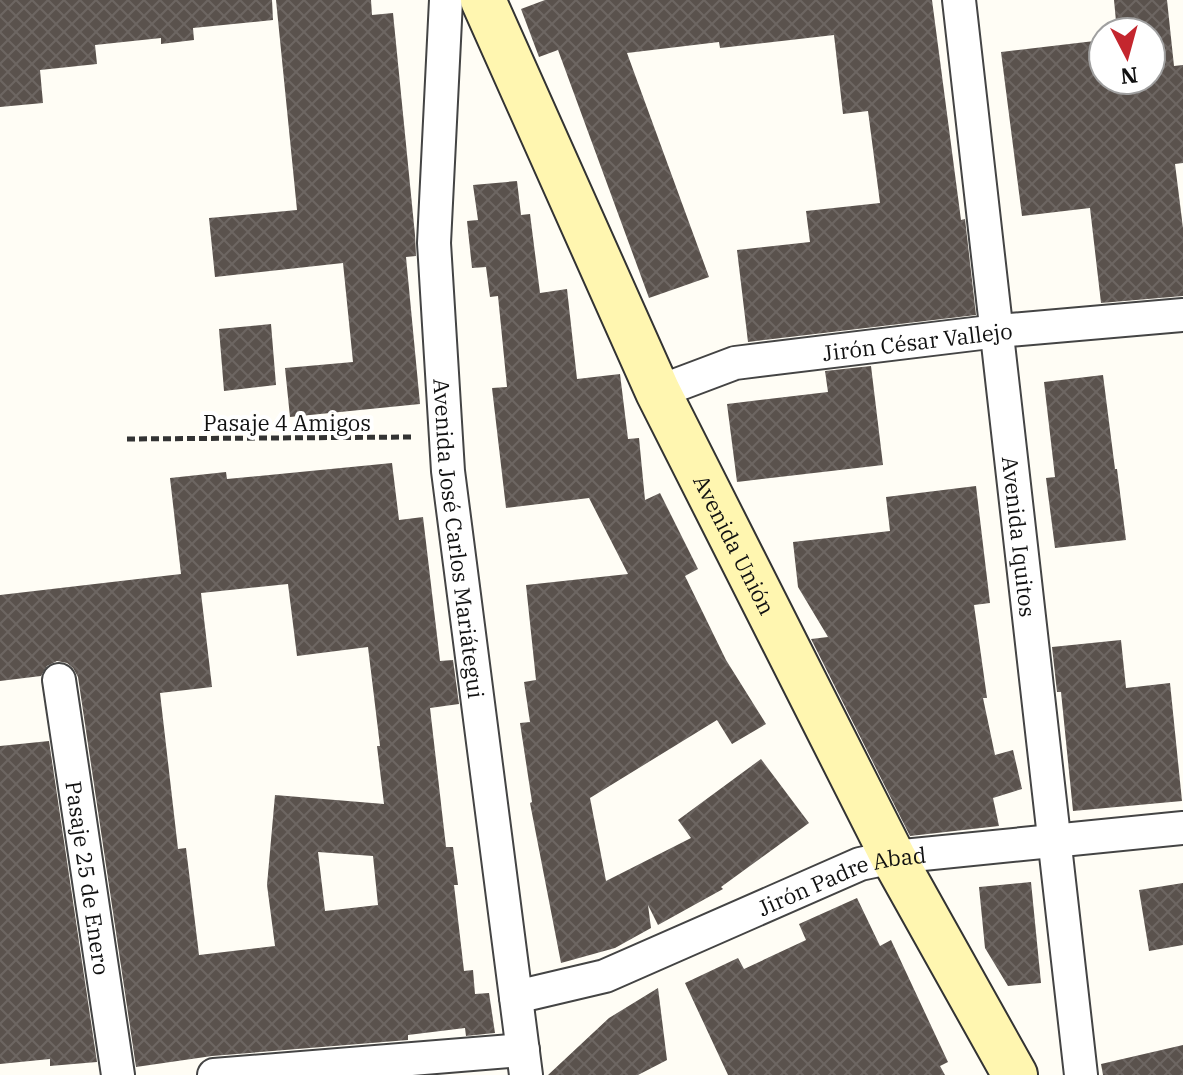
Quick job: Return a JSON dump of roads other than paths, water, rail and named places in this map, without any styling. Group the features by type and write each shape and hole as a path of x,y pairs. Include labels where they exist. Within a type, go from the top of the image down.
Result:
{"main road":[{"name":"Avenida Unión","path":"483,0 658,392 893,857 1015,1075"}],"street":[{"name":"Avenida José Carlos Mariátegui","path":"446,0 434,243 448,471 524,1063"},
{"name":"Avenida Iquitos","path":"959,0 1081,1075"},
{"name":"Jirón César Vallejo","path":"658,392 735,363 998,331 1183,315"},
{"name":"Pasaje 25 de Enero","path":"59,680 118,1075"},
{"name":"Jirón Padre Abad","path":"516,997 605,976 860,864 893,857 1183,828"},
{"path":"214,1075 524,1063"}]}
